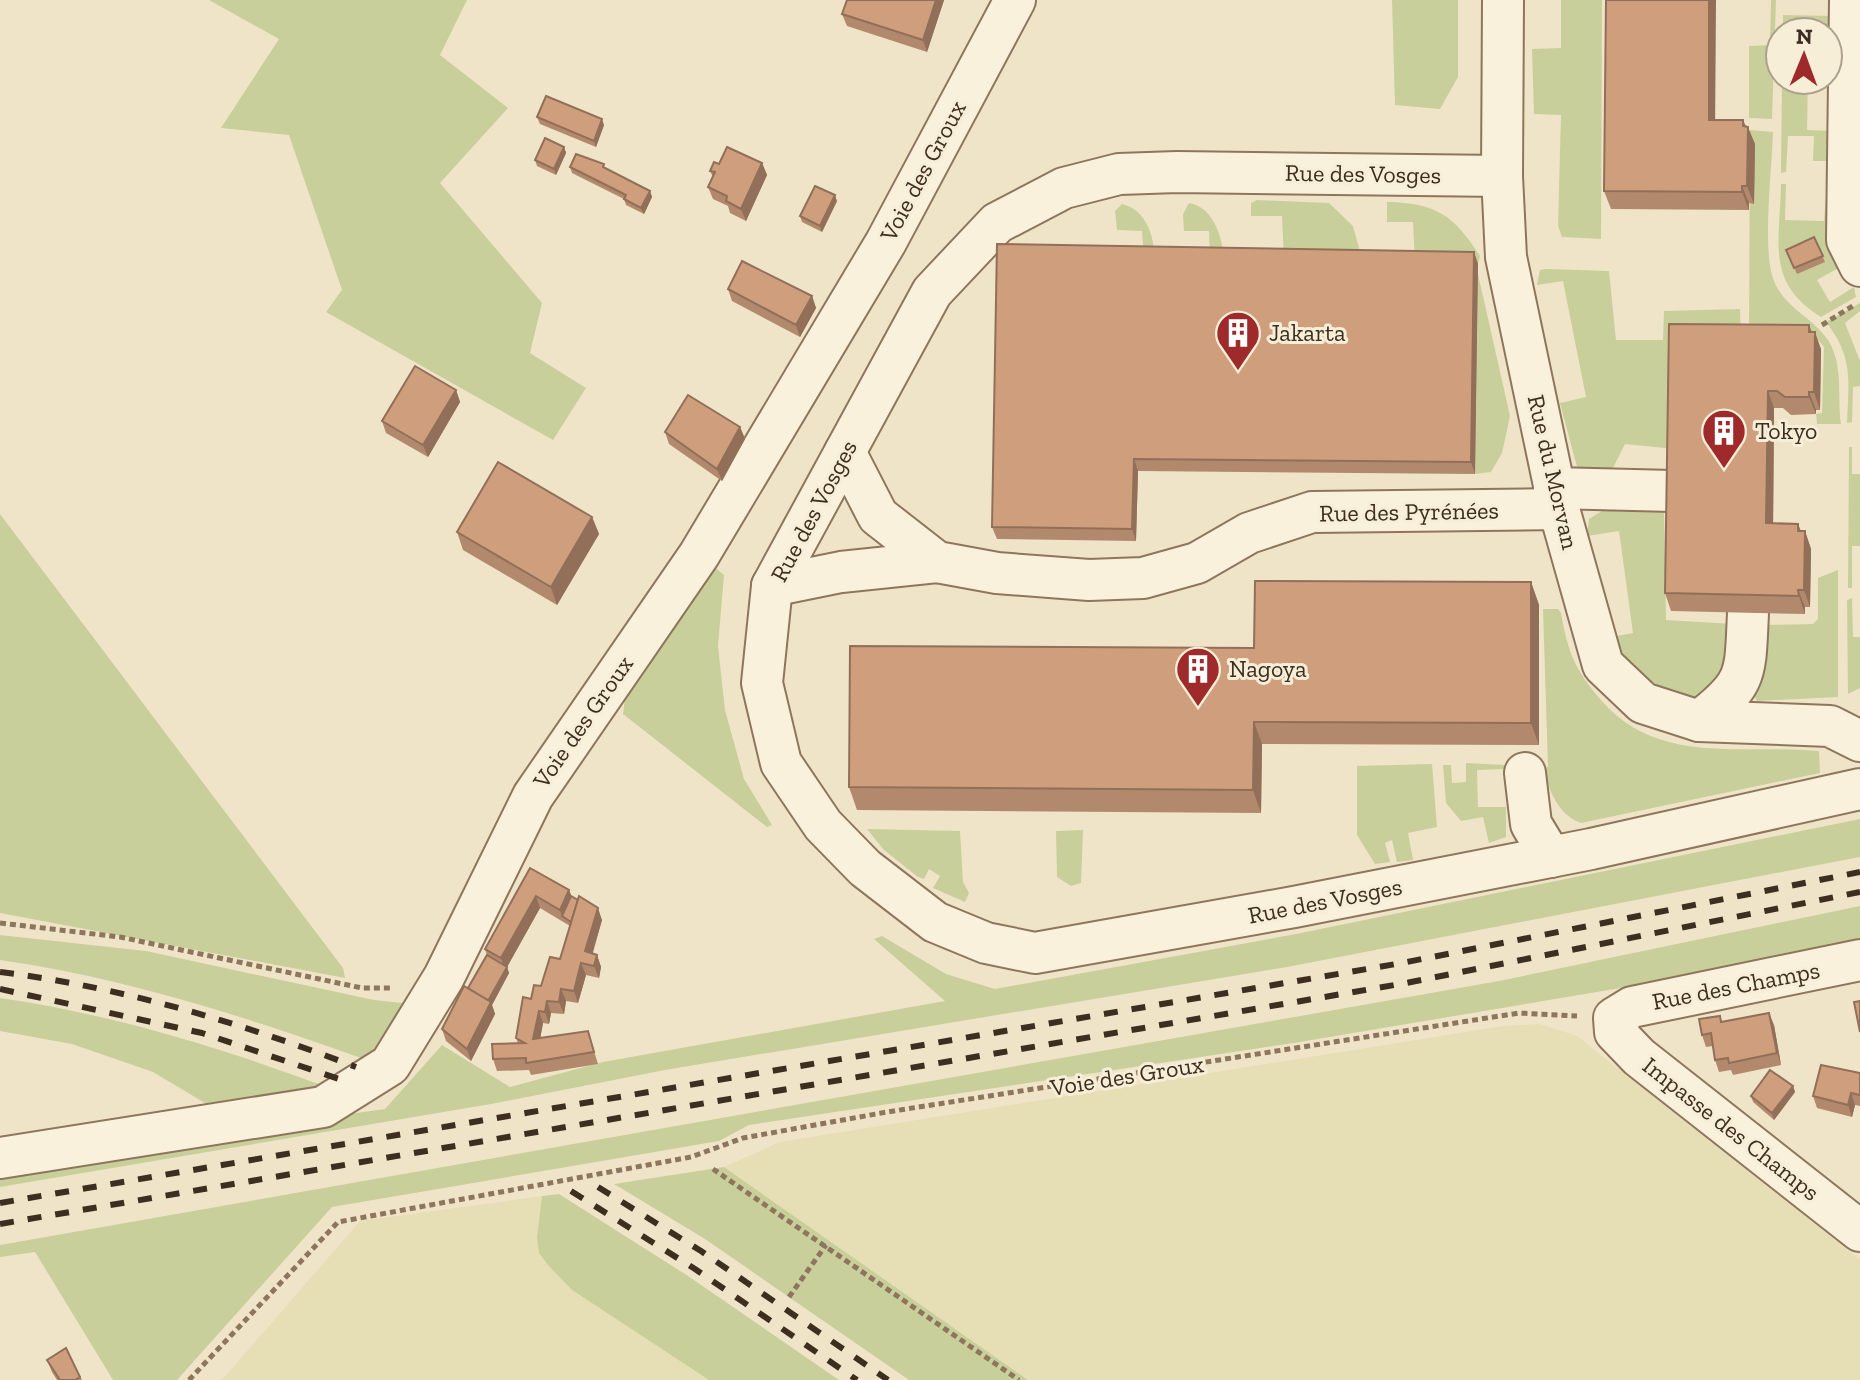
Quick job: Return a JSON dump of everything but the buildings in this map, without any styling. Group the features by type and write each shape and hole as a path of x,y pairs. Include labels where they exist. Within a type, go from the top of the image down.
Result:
{"street":[{"name":"Voie des Groux","path":"0,1158 323,1107 390,1065 437,988 533,796 699,555 886,242 1015,0"},
{"name":"Rue du Morvan","path":"1503,0 1502,176 1506,257 1556,499 1603,665 1643,703 1699,721 1830,726 1860,741"},
{"path":"1850,0 1847,240 1860,266"},
{"name":"Rue des Vosges","path":"1502,176 1119,174 1064,188 997,223 932,292 772,586 762,683 781,763 823,825 865,868 935,922 986,943 1035,953 1551,857 1860,789"},
{"name":"Rue des Pyrénées","path":"845,452 878,516 937,562"},
{"name":"Rue des Pyrénées","path":"772,586 841,572 937,562 997,573 1089,580 1143,578 1197,563 1249,533 1312,512 1673,491"},
{"path":"1699,721 1733,695 1743,674 1748,613"},
{"path":"1525,773 1531,824 1551,857"},
{"name":"Rue des Champs","path":"1614,1018 1632,1007 1860,960"},
{"name":"Impasse des Champs","path":"1614,1018 1615,1032 1639,1057 1860,1231"}],"path":[{"path":"1822,325 1860,301"},
{"path":"0,923 120,937 362,988 437,988"},
{"name":"Voie des Groux","path":"189,1380 338,1222 691,1157 743,1138 887,1112 1519,1013 1614,1018"},
{"path":"713,1169 1019,1380"},
{"path":"789,1297 826,1245"}],"shaded area":[{"path":"1540,1024 1577,1036 1860,1260 1860,1380 1028,1380 724,1167 780,1142 1503,1026"},
{"path":"542,1196 537,1237 572,1290 709,1380 222,1380 360,1221"}],"green space":[{"path":"209,0 467,0 440,55 508,108 440,183 542,303 530,353 586,388 553,440 326,312 342,290 289,135 221,128 279,39"},
{"path":"1392,0 1458,0 1458,77 1440,109 1395,105"},
{"path":"1561,0 1602,0 1601,239 1562,237 1558,226 1561,115 1534,114 1532,49 1561,48"},
{"path":"1771,0 1776,0 1775,16 1771,16"},
{"path":"1764,45 1764,96 1773,96 1772,119 1749,118 1749,46"},
{"path":"1782,96 1808,96 1807,130 1834,131 1832,155 1827,161 1813,161 1814,136 1788,136 1786,172 1781,173"},
{"path":"1750,130 1773,132 1768,225 1772,275 1782,295 1821,331 1833,350 1838,370 1841,424 1817,424 1816,414 1822,413 1824,347 1819,341 1749,340"},
{"path":"1781,184 1786,184 1785,220 1824,221 1826,197 1832,200 1842,266 1817,280 1830,302 1854,287 1856,297 1821,317 1803,304 1783,275 1778,243"},
{"path":"1257,200 1329,203 1353,226 1361,255 1284,261 1282,216 1251,216 1251,203"},
{"path":"1387,202 1419,205 1442,214 1471,242 1480,256 1478,264 1415,263 1413,222 1387,222"},
{"path":"1189,203 1205,210 1211,217 1222,242 1225,260 1210,260 1209,231 1184,231 1183,214"},
{"path":"1122,204 1138,212 1148,226 1155,259 1144,259 1142,231 1117,230 1115,211"},
{"path":"1540,270 1609,271 1616,340 1663,340 1664,311 1740,309 1741,342 1674,449 1625,444 1612,470 1577,467 1560,403 1586,397 1563,281 1537,285"},
{"path":"1478,274 1510,416 1502,453 1491,472 1475,474"},
{"path":"1860,303 1860,311 1845,323 1860,361 1860,386 1853,387 1852,422 1847,423 1845,358 1826,322"},
{"path":"1849,447 1852,447 1852,474 1860,474 1860,546 1852,546 1852,588 1848,588"},
{"path":"1605,509 1664,510 1666,620 1734,624 1730,660 1722,676 1695,701 1646,678 1628,661 1621,649 1617,636 1633,633 1619,531 1587,536 1589,519"},
{"path":"0,514 343,968 345,978 0,913"},
{"path":"702,557 724,575 718,646 725,710 744,779 772,825 767,827 623,714 630,658"},
{"path":"1838,570 1838,697 1757,701 1752,693 1762,625 1813,624 1818,619 1818,578"},
{"path":"1852,598 1853,637 1860,637 1860,688 1848,694 1847,600"},
{"path":"1543,609 1558,609 1561,613 1570,650 1579,670 1601,700 1623,721 1648,735 1702,748 1819,751 1820,773 1581,823 1573,819 1560,808 1543,768 1548,767"},
{"path":"1466,763 1505,765 1505,769 1477,770 1478,807 1506,807 1506,837 1489,843 1483,817 1461,821 1446,803 1443,765 1451,765 1452,783 1466,782"},
{"path":"1432,764 1437,827 1408,833 1413,860 1397,862 1392,840 1385,843 1390,862 1375,864 1357,835 1357,766"},
{"path":"1860,819 1860,857 1287,967 665,1070 491,1104 0,1187 0,1163 385,1109 442,1045 510,1087 603,1062 945,1001 874,939 882,936 946,974 995,989 1296,934"},
{"path":"867,829 960,831 963,882 969,893 965,902 933,888 940,876 929,869 924,879 918,877 884,850"},
{"path":"1083,830 1081,883 1071,886 1057,877 1056,831"},
{"path":"1860,906 1860,944 1781,961 1300,1042 749,1125 719,1141 332,1207 177,1380 113,1380 35,1252 0,1257 0,1245 1499,981"},
{"path":"0,935 146,951 374,1000 402,1003 424,1000 369,1061 187,1001 94,977 0,960"},
{"path":"0,998 83,1013 164,1033 324,1086 314,1092 210,1106 153,1072 72,1044 0,1031"},
{"path":"724,1167 1028,1380 909,1380 705,1239 614,1184"},
{"path":"559,1194 688,1276 839,1380 709,1380 572,1290 539,1253 537,1237 542,1196"}],"railway":[{"path":"0,1203 1402,963 1860,872"},
{"path":"0,1224 1406,983 1860,892"},
{"path":"0,972 91,987 181,1009 356,1067"},
{"path":"0,989 202,1033 342,1080"},
{"path":"598,1187 701,1251 888,1380"},
{"path":"571,1191 695,1269 857,1380"}],"place":[{"name":"Jakarta","path":"1238,372"},
{"name":"Tokyo","path":"1724,470"},
{"name":"Nagoya","path":"1198,708"}]}
